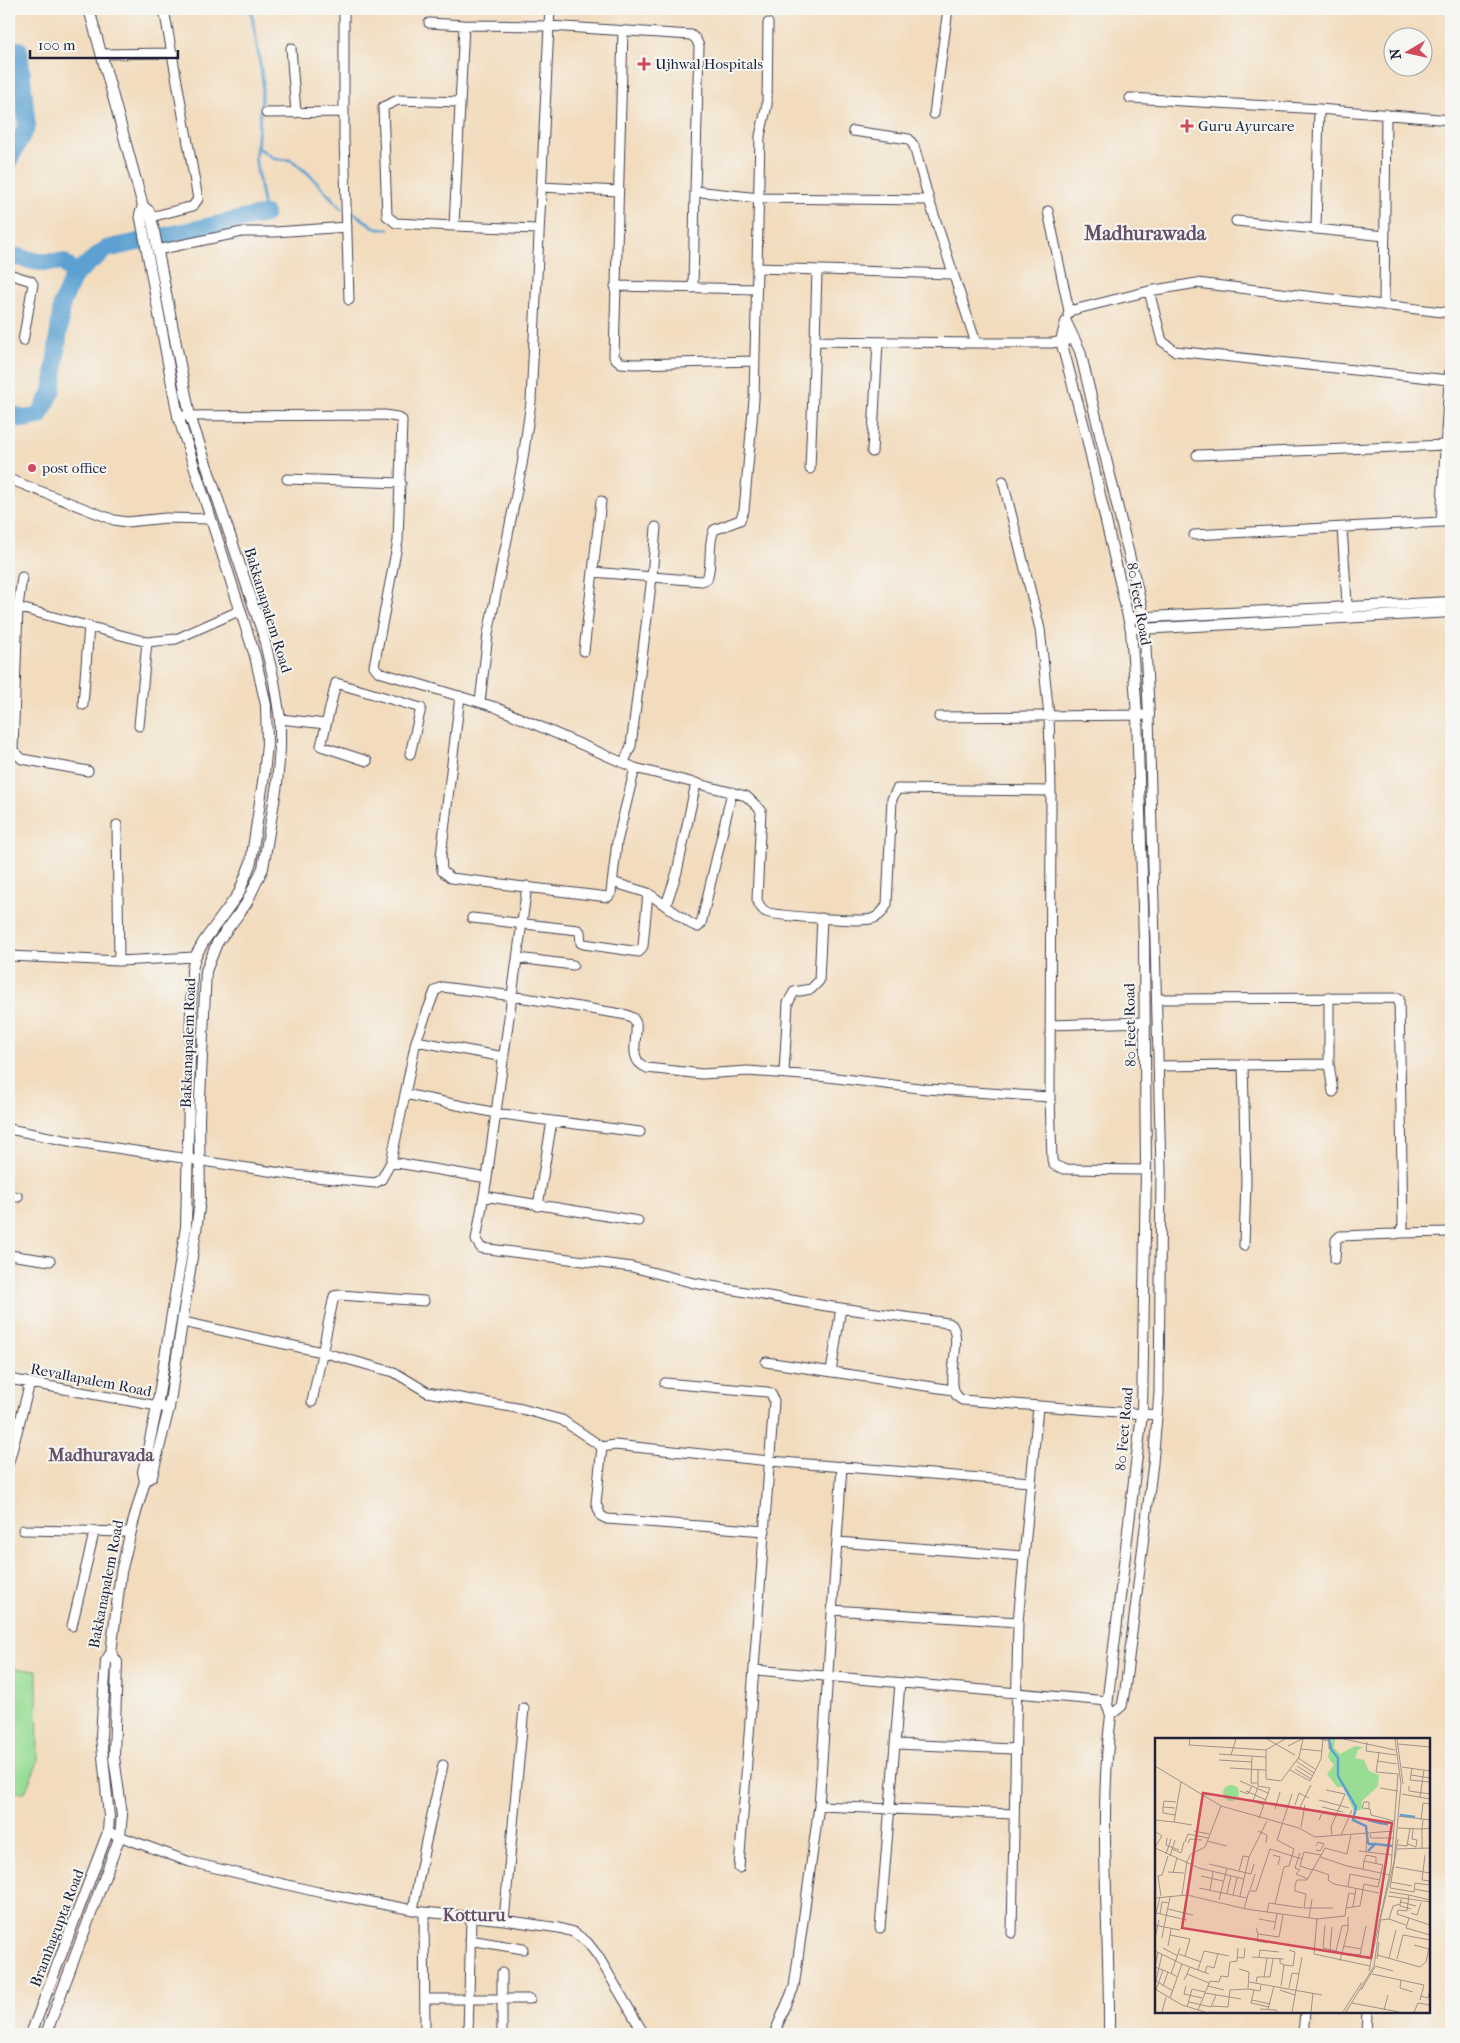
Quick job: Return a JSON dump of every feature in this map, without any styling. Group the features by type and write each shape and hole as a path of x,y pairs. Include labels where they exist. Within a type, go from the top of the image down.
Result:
{"street":[{"path":"89,9 143,206 140,214 148,221 178,416 255,656 266,705 267,744 260,812 245,880 239,893 213,928 195,957 190,988 186,1227 157,1407 143,1472 145,1481"},
{"path":"148,221 193,206 198,199 164,9"},
{"path":"344,9 344,112 349,300"},
{"path":"480,702 488,634 500,564 522,465 531,402 550,9"},
{"path":"934,114 948,9"},
{"path":"429,23 549,26 691,36 696,39 699,46 693,288"},
{"path":"593,572 702,581 707,578 711,566 711,537 714,530 740,520 744,510 754,399 760,136 767,94 768,23"},
{"path":"454,226 464,25"},
{"path":"623,31 614,357 621,363 754,361"},
{"path":"291,48 296,113"},
{"path":"101,54 173,53"},
{"path":"1130,98 1318,109 1451,120"},
{"path":"460,102 398,100 384,107 387,216 396,223 539,229"},
{"path":"1316,228 1318,109"},
{"path":"266,113 344,112"},
{"path":"1384,305 1386,114"},
{"path":"853,131 909,139 914,146 952,274 976,343"},
{"path":"541,187 618,191"},
{"path":"695,191 760,198 929,200"},
{"path":"1048,211 1069,310 1061,341"},
{"path":"1236,221 1385,236"},
{"path":"153,247 242,232 276,232 347,227"},
{"name":"Bakkanapalem Road","path":"108,1832 109,1817 101,1736 106,1661 111,1653 121,1572 130,1532 145,1481 152,1476 169,1408 183,1322 200,1200 199,1160 206,971 217,943 246,904 263,868 277,784 280,719 274,681 263,634 190,416 153,247"},
{"path":"757,268 952,274"},
{"path":"810,469 817,270"},
{"path":"9,274 32,281 33,284 23,341"},
{"path":"1069,310 1149,290 1198,283 1451,313"},
{"path":"615,286 756,289"},
{"path":"1149,290 1162,341 1175,351 1449,380"},
{"path":"1066,322 1080,351 1144,617 1149,715 1161,1170 1157,1415 1125,1690 1122,1706 1111,1715"},
{"path":"815,341 976,343 1074,339"},
{"name":"80 Feet Road","path":"1061,341 1086,434 1131,630 1136,716 1145,1022 1146,1170 1142,1414 1108,1701 1111,1715 1105,1803 1110,1947 1109,2034"},
{"path":"872,452 878,342"},
{"path":"1441,522 1451,355"},
{"path":"178,416 397,416 402,420 404,426 398,541 374,666 379,672 480,702 635,768 746,796 761,810 757,900 760,906 769,913 868,920 883,911 887,904 892,799 897,789 1051,790"},
{"path":"1197,455 1446,444"},
{"path":"9,479 114,520 127,522 158,518 211,519"},
{"path":"287,479 401,483"},
{"path":"1004,480 1040,630 1049,716 1051,790 1050,1097 1052,1160 1058,1168 1146,1170"},
{"path":"584,651 601,501"},
{"path":"1194,535 1451,522"},
{"path":"624,762 631,746 652,577 656,527"},
{"path":"1342,528 1348,612"},
{"path":"22,577 18,607 13,750 22,759 88,771"},
{"path":"1131,630 1451,602"},
{"path":"9,605 147,642 176,639 240,610"},
{"path":"1129,618 1348,612 1451,612"},
{"path":"83,705 84,625"},
{"path":"139,726 147,642"},
{"path":"367,761 321,746 336,683 421,708 410,754"},
{"path":"460,696 441,856 442,871 452,878 608,897 611,893 617,842 635,768"},
{"path":"939,717 1149,715"},
{"path":"280,719 326,724"},
{"path":"666,905 677,872 696,783"},
{"path":"612,882 648,893 698,927 701,924 732,792"},
{"path":"117,825 119,961"},
{"path":"527,886 487,1178 476,1240 478,1245 487,1250 632,1267 694,1282 952,1325 956,1335 953,1390 958,1398 962,1400 1157,1415"},
{"path":"472,918 578,930 584,944 639,952 643,946 648,893"},
{"path":"784,1073 788,1003 794,992 811,989 819,982 822,918"},
{"path":"9,956 119,961 195,957"},
{"path":"518,958 572,965"},
{"path":"9,1129 69,1141 369,1184 381,1180 391,1162 416,1041 435,991 442,987 513,996 627,1015 636,1023 635,1055 641,1066 647,1068 702,1074 748,1071 784,1073 927,1089 1050,1097"},
{"path":"1329,998 1329,1064 1333,1092"},
{"path":"1157,999 1399,998 1404,1219 1399,1233"},
{"path":"1050,1025 1145,1022"},
{"path":"416,1041 504,1057"},
{"path":"1243,1064 1246,1181 1244,1246"},
{"path":"1158,1066 1329,1064"},
{"path":"405,1094 496,1113 552,1122 640,1132"},
{"path":"538,1206 552,1122"},
{"path":"391,1162 487,1178"},
{"path":"484,1196 638,1221"},
{"path":"1335,1259 1336,1240 1340,1236 1451,1232"},
{"path":"9,1254 50,1261"},
{"path":"312,1402 334,1296 424,1301"},
{"path":"832,1372 841,1308"},
{"path":"183,1322 322,1352 394,1372 428,1392 522,1409 562,1420 602,1447 615,1445 770,1461 1030,1482"},
{"path":"766,1362 953,1390"},
{"name":"Revallapalem Road","path":"9,1379 169,1408"},
{"path":"9,1462 30,1383"},
{"path":"665,1383 771,1393 774,1401 739,1868"},
{"path":"1012,1933 1014,1749 1018,1622 1038,1407"},
{"path":"602,1447 596,1503 601,1516 607,1519 765,1531"},
{"path":"774,2034 794,1987 819,1806 842,1466"},
{"path":"23,1530 94,1533 130,1532"},
{"path":"72,1626 94,1533"},
{"path":"837,1542 1023,1556"},
{"path":"832,1610 1018,1622"},
{"name":"Bramhagupta Road","path":"46,2034 120,1836 122,1815 114,1757 117,1662 111,1653"},
{"path":"754,1670 1108,1701"},
{"path":"880,1928 900,1683"},
{"path":"504,1920 524,1708"},
{"path":"895,1744 1014,1749"},
{"path":"413,1910 424,1846 443,1765"},
{"path":"819,1806 1013,1814"},
{"path":"108,1832 190,1862 318,1892 424,1912 504,1920 559,1928 573,1932 587,1942 598,1956 644,2034"},
{"name":"Bramhagupta Road","path":"31,2034 100,1858 108,1832"},
{"path":"424,1912 425,2034"},
{"path":"468,2034 471,1918"},
{"path":"470,1940 523,1949"},
{"path":"502,1973 502,2034"},
{"path":"425,1999 530,1999"},
{"path":"1303,2034 1305,2013"},
{"path":"1366,2034 1367,2013"}],"green space":[{"path":"9,1669 37,1670 38,1762 25,1792 9,1793"}],"waterway":[{"path":"251,9 263,82 257,147"},
{"path":"9,49 19,50 27,126 9,160"},
{"path":"265,214 255,157 257,147 275,159 291,160 309,174 342,209"},
{"path":"354,213 377,229 389,229"},
{"path":"9,413 23,419 39,416 52,392 62,303 75,274 106,249 265,214"},
{"path":"9,255 38,262 63,262 75,274"}],"place":[{"name":"Ujhwal Hospitals","path":"644,64"},
{"name":"Guru Ayurcare","path":"1187,126"},
{"name":"post office","path":"32,468"}],"district":[{"name":"Madhurawada","path":"1145,233"},
{"name":"Madhuravada","path":"101,1455"},
{"name":"Kotturu","path":"474,1915"}]}
